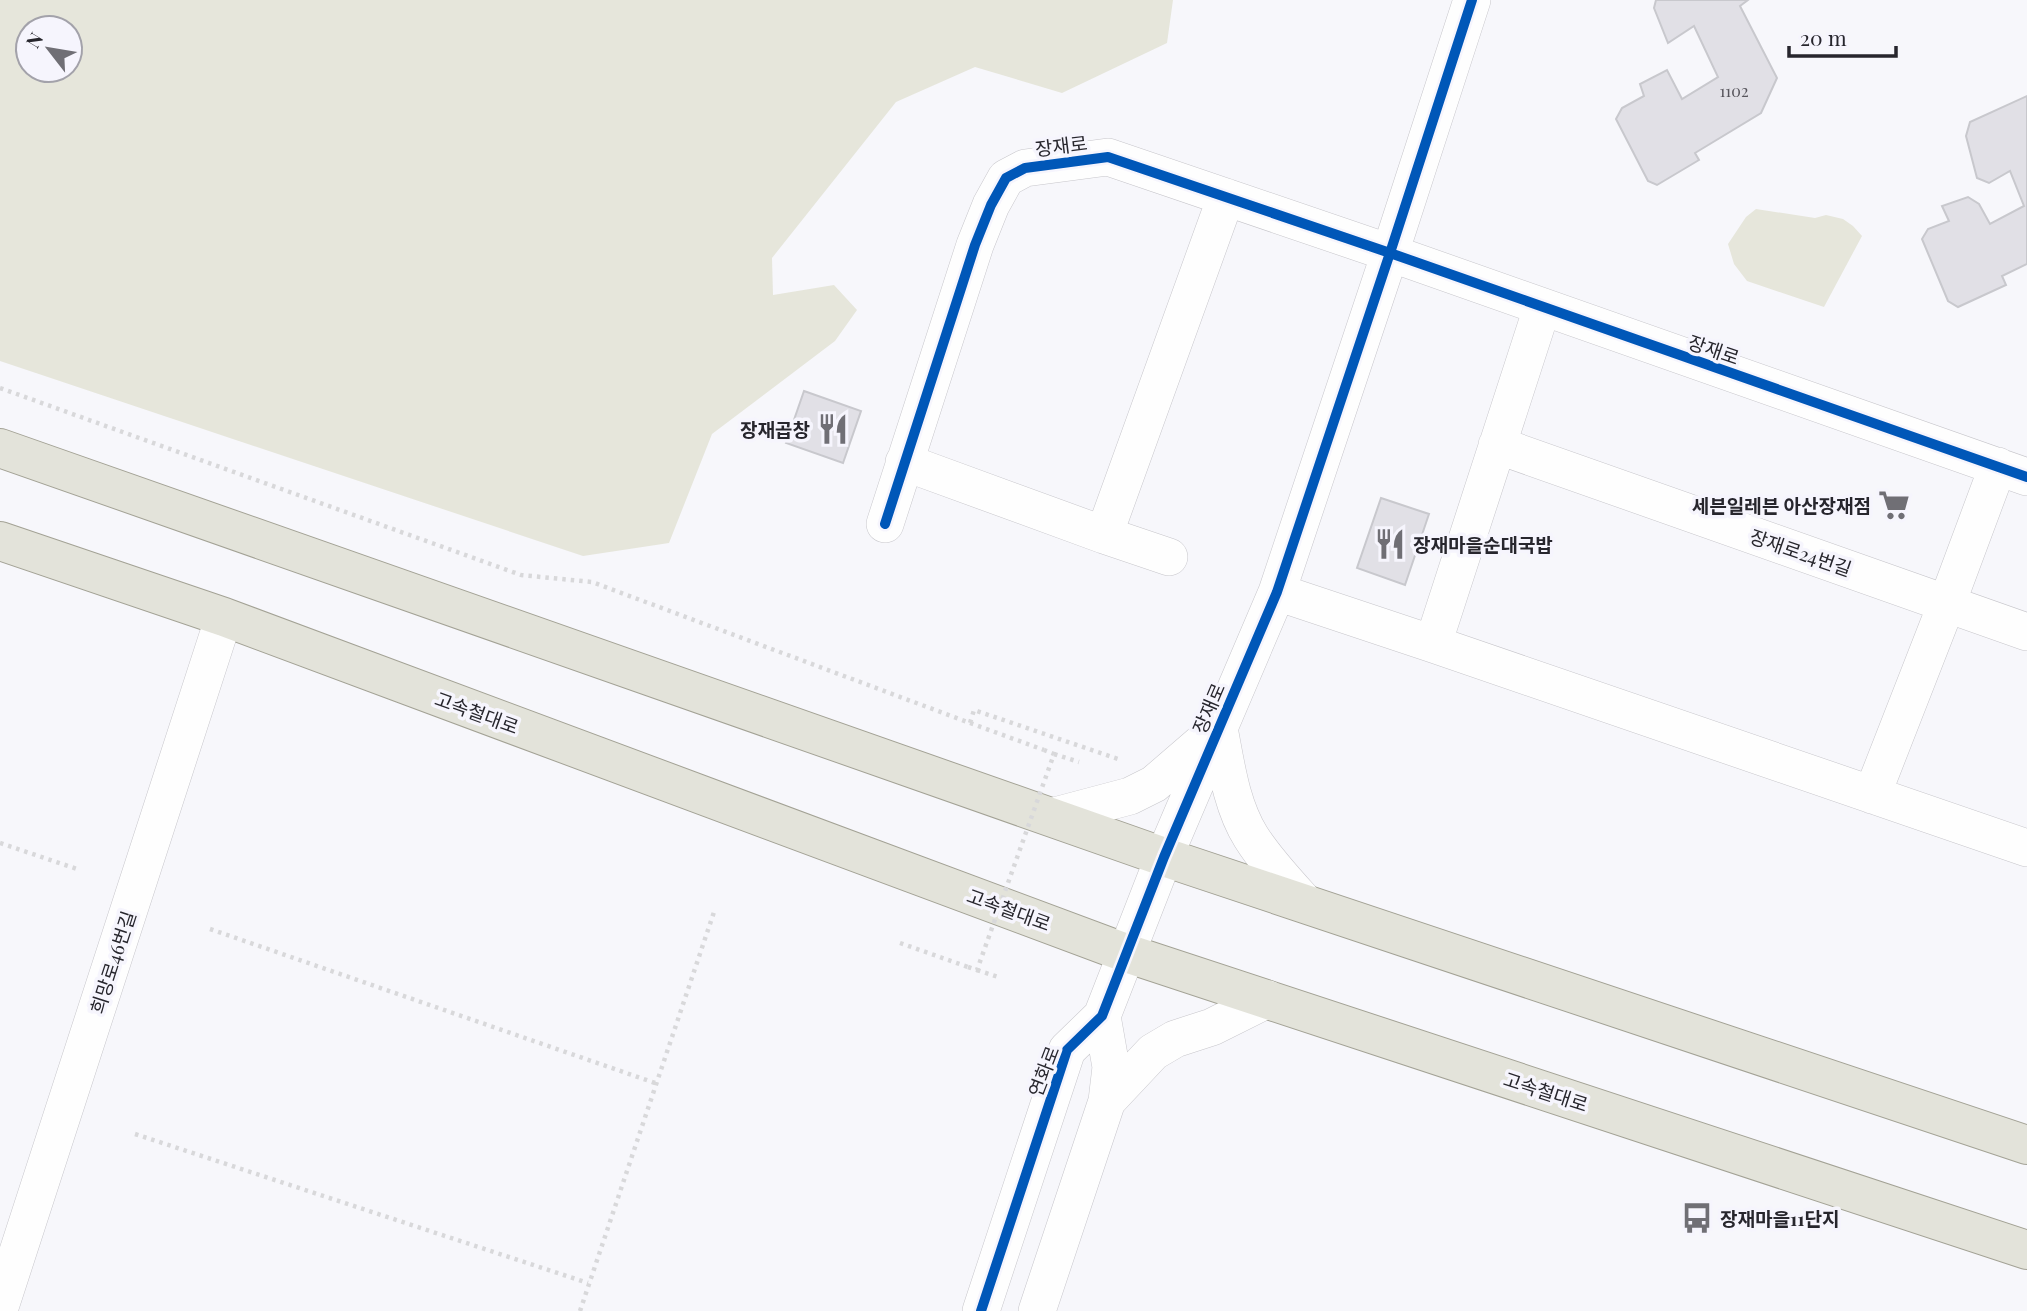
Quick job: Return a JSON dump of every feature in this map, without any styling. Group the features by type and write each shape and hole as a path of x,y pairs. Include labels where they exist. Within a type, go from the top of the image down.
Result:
{"main road":[{"path":"0,448 1164,857 2027,1145"},
{"name":"고속철대로","path":"0,541 224,617 1126,953 2027,1250"}],"street":[{"path":"1390,253 1472,0"},
{"name":"장재로","path":"885,524 975,245 991,205 1006,178 1025,167 1108,157 2012,471"},
{"path":"1104,535 1226,197"},
{"name":"장재로","path":"1164,857 1277,592 1390,253"},
{"path":"1433,644 1542,308"},
{"name":"장재로24번길","path":"1497,444 2027,632"},
{"path":"904,462 1169,557"},
{"path":"1872,795 1947,603 2012,471"},
{"path":"1277,592 2027,848"},
{"name":"희망로46번길","path":"0,1307 224,617"},
{"path":"1051,817 1130,796 1154,784 1219,728 1232,790 1250,835 1265,857 1306,904"},
{"name":"연화로","path":"981,1311 1066,1050 1102,1016 1164,857"},
{"path":"1107,1101 1153,1052 1175,1039 1212,1027 1268,999"},
{"path":"1037,1311 1107,1101 1111,1067 1102,1016"}],"path":[{"path":"0,388 521,575 592,582 1079,762"},
{"path":"970,723 974,710 1121,761"},
{"path":"977,970 1054,754"},
{"path":"0,843 80,870"},
{"path":"580,1311 714,912"},
{"path":"210,929 658,1084"},
{"path":"900,943 1000,978"},
{"path":"135,1135 588,1283"}],"shaded area":[{"path":"0,0 1173,0 1167,43 1062,93 975,67 896,102 772,258 773,295 834,285 857,310 835,341 712,434 669,543 583,556 0,361"},
{"path":"1756,209 1815,218 1826,215 1843,219 1862,236 1824,307 1747,281 1734,264 1728,244 1746,217"}],"building":[{"path":"1656,0 1748,0 1740,6 1777,78 1761,113 1695,153 1699,160 1657,185 1648,181 1616,119 1622,108 1644,96 1640,84 1667,70 1682,99 1718,77 1694,26 1668,43 1654,8"},
{"path":"2027,96 2027,264 2002,276 2006,285 1958,307 1948,301 1922,239 1928,229 1949,221 1942,206 1968,197 1979,204 1990,224 2024,206 2010,171 1989,183 1977,178 1966,136 1970,122"},
{"path":"804,391 861,411 843,463 786,443"},
{"path":"1381,498 1429,514 1405,585 1357,568"}],"cycle path":[{"path":"981,1311 1067,1050 1102,1016 1164,857 1277,592 1472,0"},
{"path":"885,524 975,245 991,205 1006,178 1025,168 1108,157 2027,477"}],"place":[{"name":"장재곱창","path":"833,429"},
{"name":"세븐일레븐 아산장재점","path":"1894,505"},
{"name":"장재마을순대국밥","path":"1390,544"},
{"name":"장재마을11단지","path":"1697,1218"}]}
